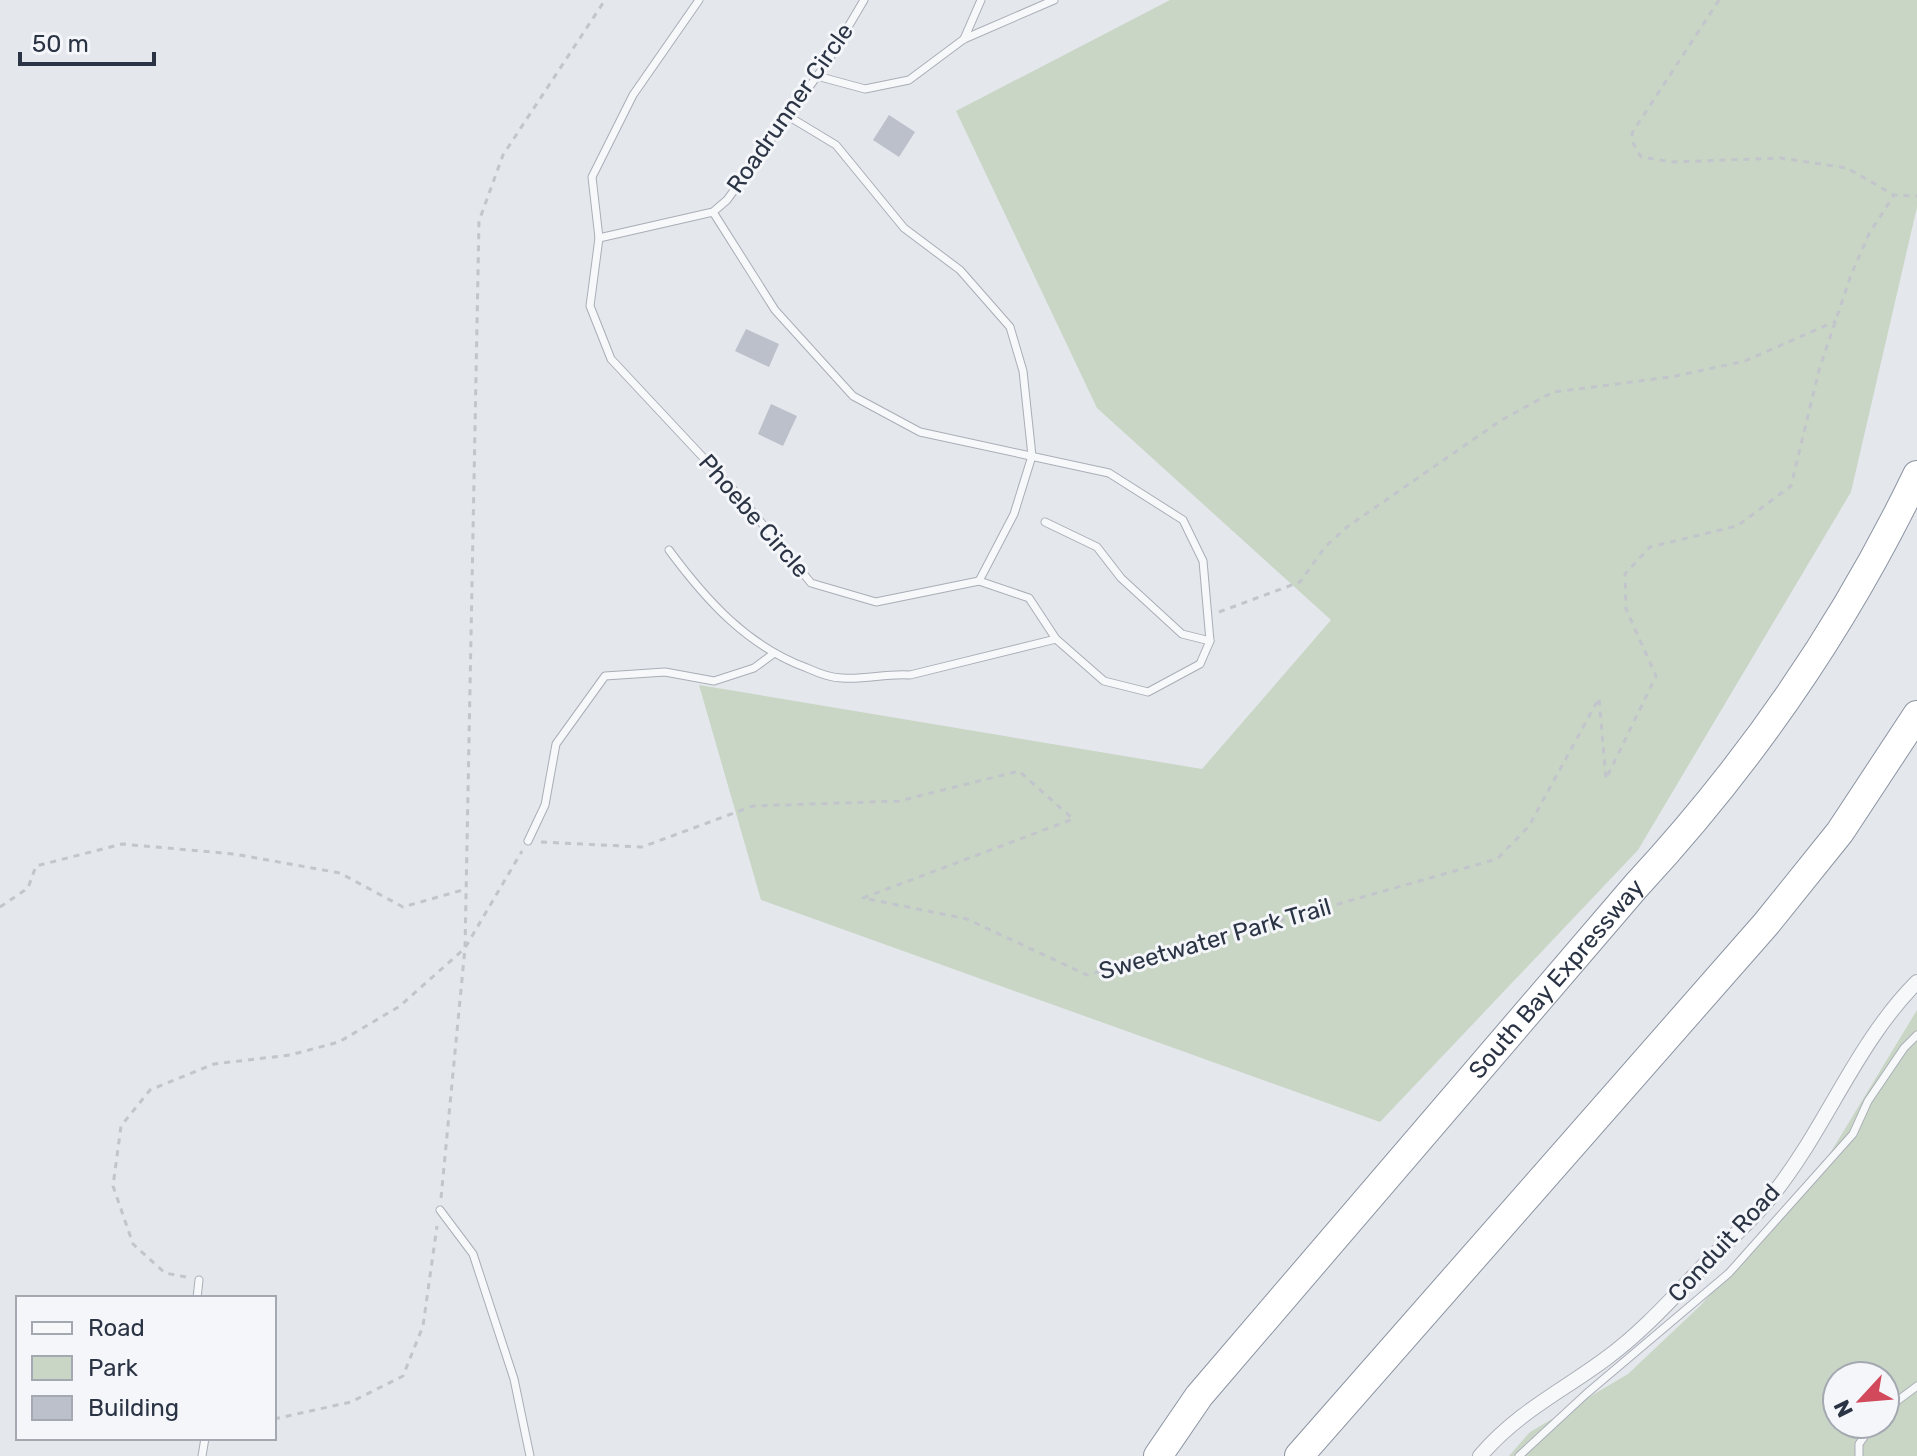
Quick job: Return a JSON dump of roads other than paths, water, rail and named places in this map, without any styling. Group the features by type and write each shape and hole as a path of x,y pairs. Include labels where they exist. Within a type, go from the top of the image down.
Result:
{"highway":[{"name":"South Bay Expressway","path":"1158,1456 1199,1396 1746,758 1841,619 1917,475"},
{"path":"1299,1456 1766,924 1840,832 1917,715"}],"street":[{"name":"Conduit Road","path":"1480,1456 1498,1435 1604,1360 1647,1324 1769,1198 1826,1118 1877,1029 1917,982"}],"lane":[{"name":"Phoebe Circle","path":"699,0 633,95 592,177 599,238 590,306 611,359 741,498 811,583 876,602 979,581"},
{"name":"Roadrunner Circle","path":"713,212 727,200 817,76 864,0"},
{"path":"964,39 981,0"},
{"path":"817,76 865,89 909,80 964,39 1054,0"},
{"path":"599,238 713,212 775,310 853,396 920,432 1032,456 1109,473 1183,520 1203,561 1210,641 1200,664 1148,692 1104,681 1056,639 1029,598 979,581 1014,514 1032,456 1023,371 1010,327 960,270 904,228 836,145 788,116"},
{"path":"1045,522 1097,547 1121,578 1182,634 1210,641"},
{"path":"669,550 720,612 773,654 825,675 843,679 892,673 910,675 1056,639"},
{"path":"528,841 545,805 556,744 605,676 665,672 714,681 754,668 773,654"},
{"path":"1519,1456 1586,1394 1729,1273 1853,1134 1868,1101 1904,1048 1917,1035"},
{"path":"440,1210 473,1254 514,1379 530,1456"},
{"path":"197,1296 199,1280"}]}
